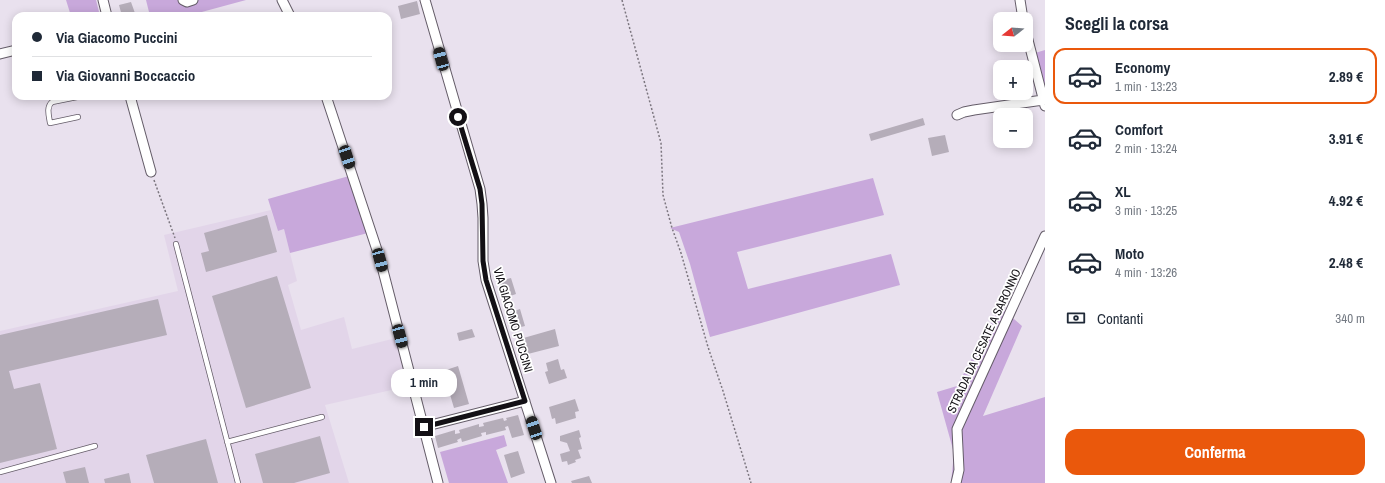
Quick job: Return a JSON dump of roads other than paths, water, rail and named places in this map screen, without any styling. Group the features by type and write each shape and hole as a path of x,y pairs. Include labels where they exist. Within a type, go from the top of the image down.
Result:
{"street":[{"path":"103,0 106,12"},
{"path":"183,0 187,2 193,0"},
{"path":"282,0 288,12"},
{"name":"VIA GIACOMO PUCCINI","path":"425,0 480,189 483,218 483,261 486,280 551,483"},
{"path":"1020,0 1022,12"},
{"path":"0,54 12,51"},
{"path":"957,115 974,110 1044,103 1031,52"},
{"path":"131,100 151,172"},
{"path":"327,100 380,260 438,483"},
{"name":"STRADA DA CESATE A SARONNO","path":"956,483 959,470 957,430 1045,236"},
{"path":"424,427 525,401"}],"lane":[{"path":"62,100 52,102 50,104 50,123 78,117"},
{"path":"176,244 238,483"},
{"path":"227,442 322,417"},
{"path":"0,472 95,446"}]}
